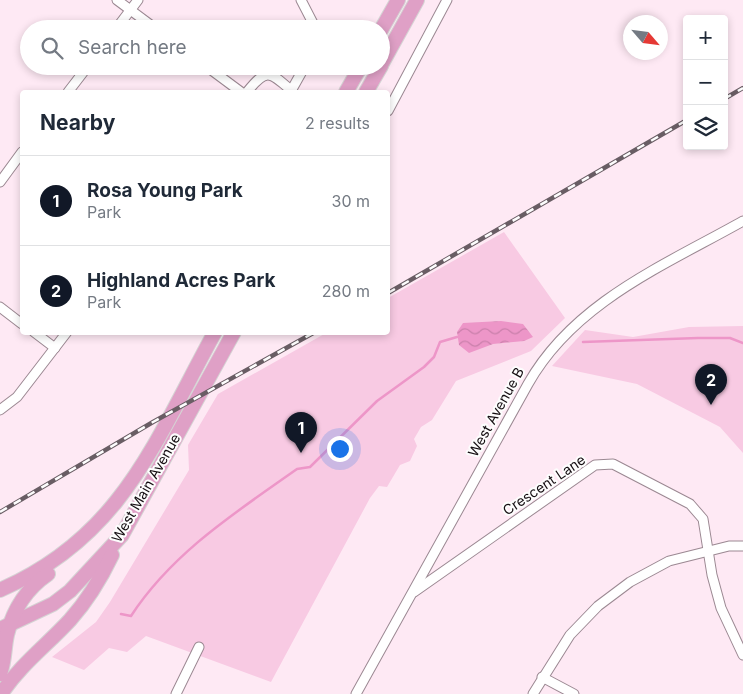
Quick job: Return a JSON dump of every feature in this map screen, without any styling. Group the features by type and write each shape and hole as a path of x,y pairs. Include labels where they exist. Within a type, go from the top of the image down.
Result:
{"main road":[{"path":"387,20 398,0"},
{"path":"390,50 417,0"},
{"path":"347,90 356,75"},
{"path":"367,90 376,75"},
{"name":"West Main Avenue","path":"0,590 28,577 64,554 93,530 117,503 140,467 213,335"},
{"name":"West Main Avenue","path":"5,627 53,604 70,591 122,535 232,335"},
{"path":"0,674 5,627 18,606 31,588 93,539 117,503"},
{"path":"1,694 19,670 83,604 99,580 122,535"}],"street":[{"path":"118,0 144,20"},
{"path":"123,20 138,0"},
{"path":"301,0 311,20"},
{"path":"390,107 447,0"},
{"path":"70,90 81,75"},
{"path":"218,75 238,90"},
{"path":"249,90 259,77 263,75"},
{"path":"271,75 290,90"},
{"path":"293,90 300,75"},
{"path":"0,182 20,155"},
{"name":"West Avenue B","path":"356,694 528,384 552,348 578,321 607,299 743,221"},
{"path":"0,307 20,322"},
{"path":"38,335 55,348"},
{"path":"0,410 17,397 65,335"},
{"name":"Crescent Lane","path":"411,593 595,465 613,464 690,504 703,519 708,552 721,608 743,655"},
{"path":"533,694 570,635 598,606 630,582 669,562 729,546 743,546"},
{"path":"176,694 199,647"},
{"path":"542,677 574,694"}],"shaded area":[{"path":"504,232 565,318 531,351 456,381 432,420 421,427 414,439 417,446 410,461 400,465 387,487 379,486 370,498 271,682 146,636 127,652 109,648 84,670 52,657 96,622 110,602 189,470 188,445 218,394 322,335 390,335 390,297"},
{"path":"743,326 743,453 720,427 637,384 552,366 585,330 633,337 689,327"}],"water":[{"path":"501,321 523,324 533,337 524,341 493,344 469,353 459,345 457,332 463,323"}],"waterway":[{"path":"121,614 131,616 147,593 185,553 206,535 297,469 310,467 377,401 424,367 434,357 440,342 457,337"},
{"path":"583,342 730,338 743,343"}],"railway":[{"path":"728,97 743,88"},
{"path":"390,292 683,122"},
{"path":"0,512 153,422 310,335"}],"place":[{"name":"Highland Acres Park","path":"711,405"},
{"name":"Rosa Young Park","path":"301,453"}]}
